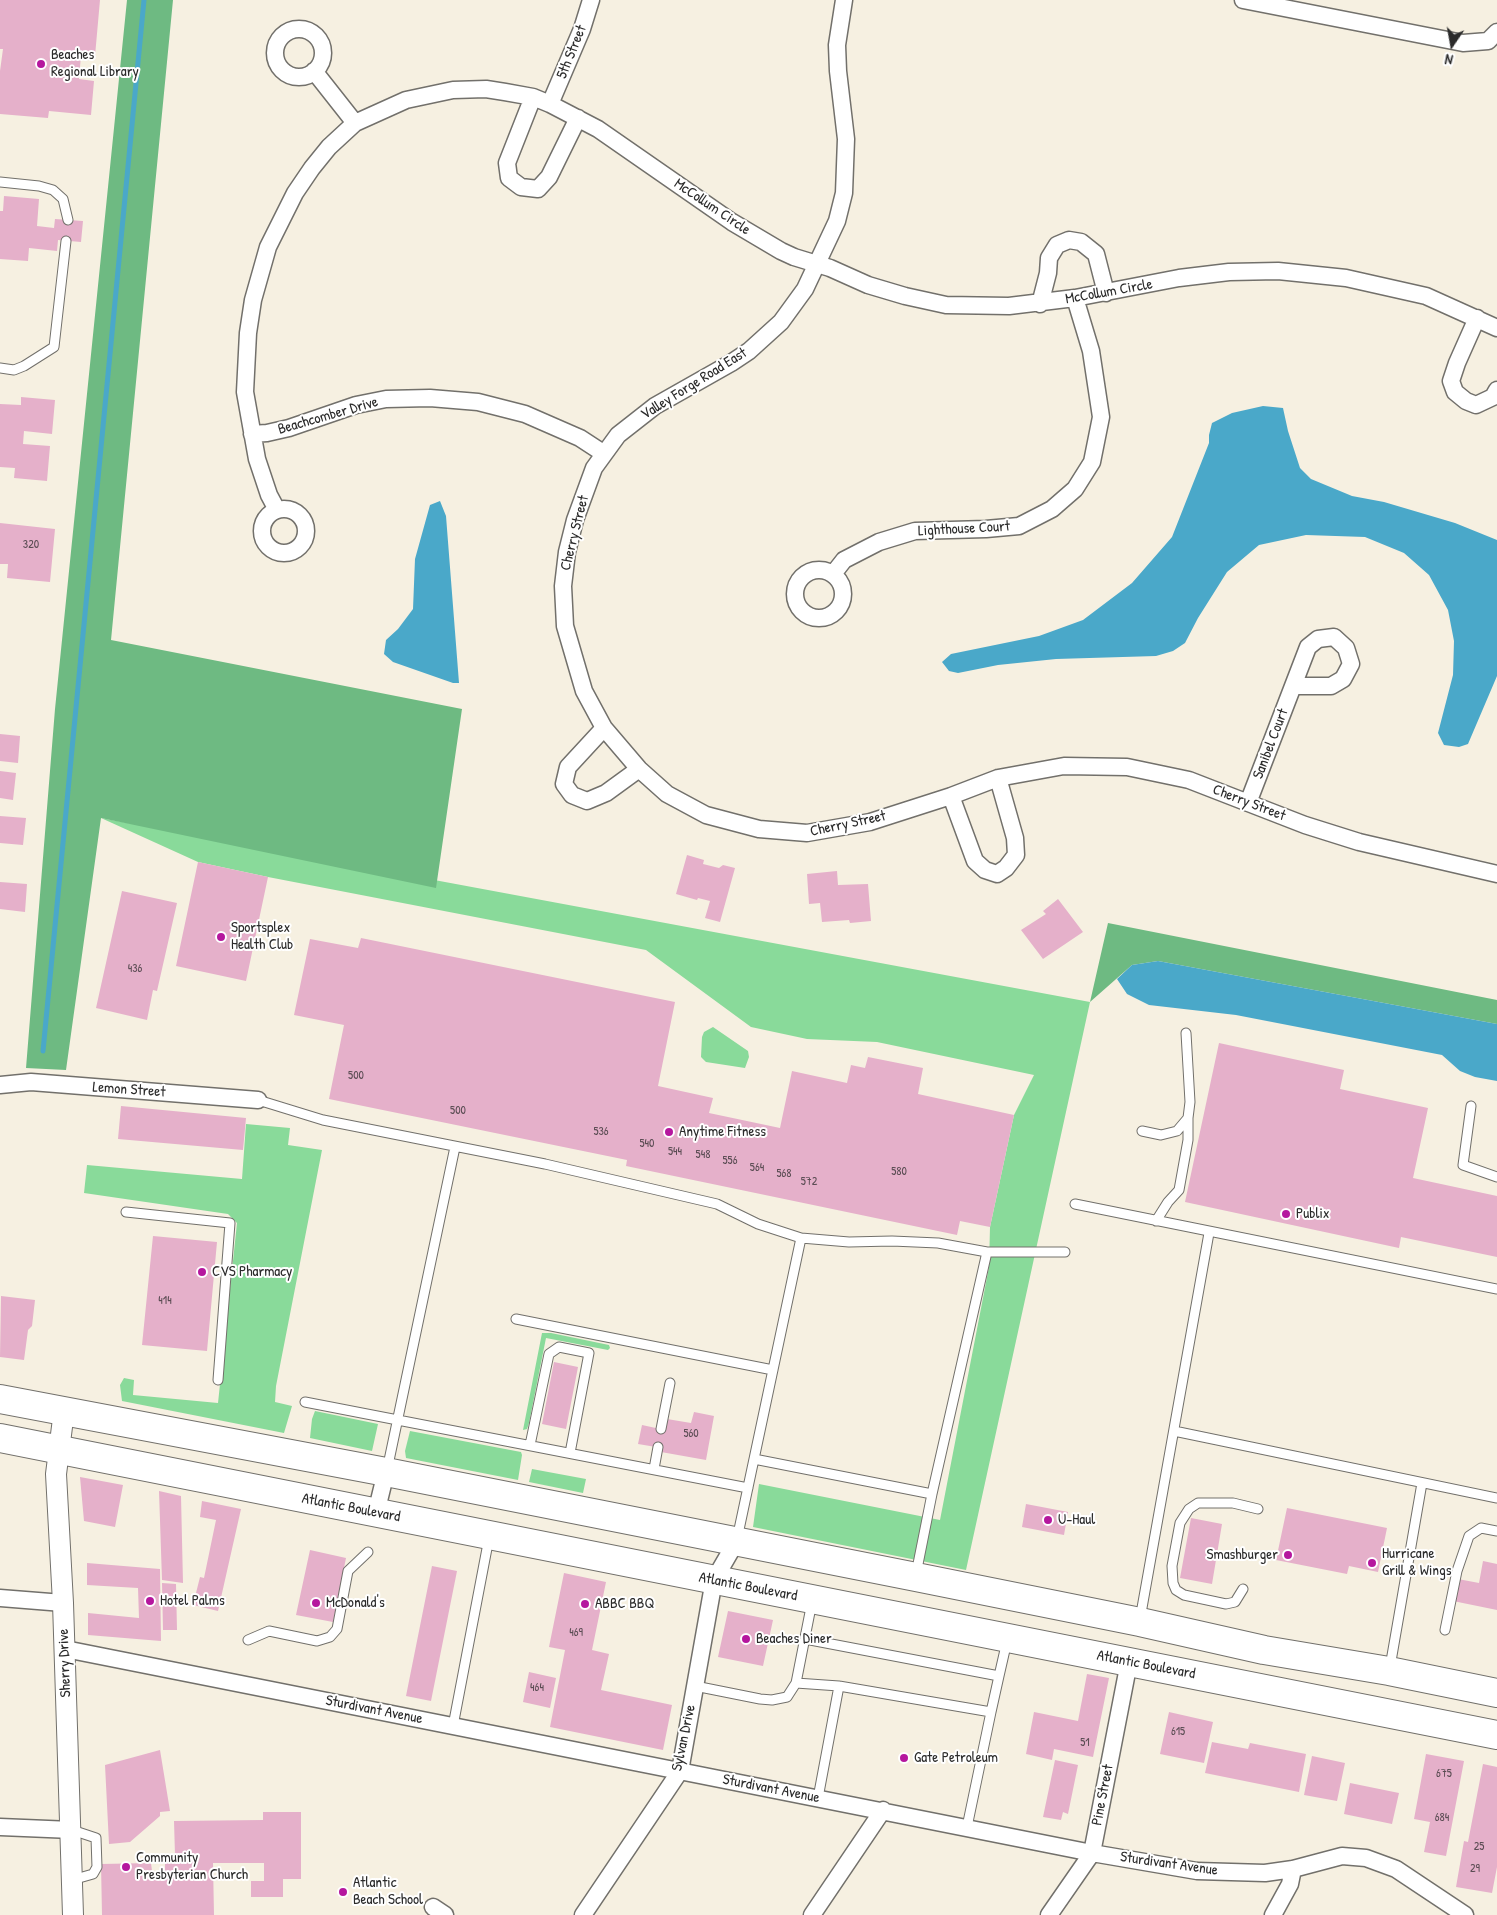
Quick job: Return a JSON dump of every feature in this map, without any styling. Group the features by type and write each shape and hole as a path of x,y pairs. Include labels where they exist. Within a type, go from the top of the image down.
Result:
{"highway":[{"path":"0,1399 386,1472 1140,1622 1264,1650 1389,1671 1497,1693"},
{"name":"Atlantic Boulevard","path":"0,1438 1497,1735"},
{"path":"1008,1638 1019,1629 1107,1642 1124,1637 1140,1622"},
{"path":"1129,1662 1136,1650 1147,1643 1162,1641 1264,1650"}],"street":[{"name":"5th Street","path":"550,104 582,29 591,0"},
{"name":"Valley Forge Road East","path":"603,453 618,434 647,412 677,392 732,363 749,351 781,322 805,289 837,221 844,192 846,139 838,72 837,45 844,0"},
{"path":"1243,0 1463,43 1493,36"},
{"path":"314,71 355,122"},
{"name":"McCollum Circle","path":"277,510 269,495 257,458 245,392 248,333 253,300 268,247 295,193 304,180 329,147 355,122 406,100 453,90 486,89 533,97 550,104 598,129 732,222 781,251 830,268 868,285 905,296 946,305 1009,306 1040,304 1179,278 1229,272 1278,271 1346,278 1426,296 1497,328"},
{"path":"533,97 507,163 510,178 521,187 538,189 549,177 578,118"},
{"path":"1040,304 1048,273 1049,258 1057,245 1069,240 1081,242 1096,254 1106,293"},
{"name":"Lighthouse Court","path":"833,574 844,560 879,542 915,531 1019,526 1052,509 1075,489 1092,462 1101,417 1091,351 1075,298"},
{"path":"1477,318 1457,364 1452,381 1455,392 1466,401 1476,405 1493,398 1497,390"},
{"name":"Beachcomber Drive","path":"252,434 289,428 356,405 386,400 430,398 478,402 525,414 580,438 603,453"},
{"name":"Cherry Street","path":"603,453 594,468 575,520 567,552 563,586 565,626 584,691 604,728 639,769 667,794 706,815 759,829 807,833 870,822 951,796 998,778 1064,766 1127,767 1189,780 1306,825 1359,842 1497,874"},
{"name":"Sanibel Court","path":"1248,803 1294,686"},
{"path":"604,728 568,767 564,784 572,795 587,801 606,793 639,769"},
{"path":"951,796 975,861 985,870 997,874 1006,868 1016,854 1015,838 998,778"},
{"name":"Lemon Street","path":"0,1085 31,1082 258,1100"},
{"name":"Sherry Drive","path":"64,1411 56,1474 72,1830 73,1915"},
{"path":"376,1513 386,1472"},
{"name":"Sylvan Drive","path":"583,1915 680,1771 714,1580 736,1542"},
{"path":"0,1598 63,1603"},
{"name":"Sturdivant Avenue","path":"64,1649 1092,1853 1197,1871 1264,1873 1293,1869 1342,1856 1366,1858 1396,1868 1465,1915"},
{"name":"Pine Street","path":"1049,1915 1092,1853 1129,1662"},
{"path":"812,1915 883,1810"},
{"path":"0,1827 72,1830"},
{"path":"1273,1915 1290,1884 1293,1869"}],"lane":[{"path":"0,182 39,186 53,190 63,199 68,220"},
{"path":"0,368 14,370 24,366 54,347 66,241"},
{"path":"1156,1221 1168,1202 1179,1190 1188,1140 1190,1102 1186,1034"},
{"path":"258,1100 323,1120 545,1164 717,1204 758,1224 800,1238 849,1242 938,1242 987,1252 1065,1252"},
{"path":"1471,1106 1463,1165 1497,1177"},
{"path":"1142,1132 1161,1135 1177,1131 1188,1118"},
{"path":"386,1472 455,1146"},
{"path":"1075,1204 1209,1233 1497,1289"},
{"path":"126,1212 230,1223 218,1380"},
{"path":"1140,1622 1209,1233"},
{"path":"736,1542 800,1238"},
{"path":"916,1577 932,1494 987,1252"},
{"path":"516,1319 773,1370"},
{"path":"530,1445 549,1354 559,1347 589,1353 570,1453"},
{"path":"661,1429 670,1383"},
{"path":"305,1402 748,1488"},
{"path":"1174,1432 1497,1498"},
{"path":"654,1469 658,1447"},
{"path":"754,1459 932,1494"},
{"path":"1389,1671 1422,1483"},
{"path":"1243,1589 1235,1602 1226,1604 1184,1595 1176,1590 1173,1583 1172,1566 1180,1523 1189,1509 1198,1503 1233,1503 1258,1509"},
{"path":"1445,1630 1457,1571 1469,1536 1481,1528 1497,1531"},
{"path":"453,1726 490,1535"},
{"path":"248,1640 269,1631 317,1641 330,1638 337,1629 348,1572 368,1552"},
{"path":"695,1686 760,1699 772,1700 787,1697 796,1683 813,1600"},
{"path":"967,1827 1008,1638"},
{"path":"805,1639 999,1676"},
{"path":"796,1683 839,1686 991,1712"},
{"path":"818,1798 839,1686"}],"green space":[{"path":"127,0 173,0 111,640 462,709 436,888 101,818 66,1070 26,1068 55,709"},
{"path":"101,818 1090,1002 966,1570 753,1527 759,1484 940,1520 989,1267 990,1227 1014,1115 1034,1075 877,1042 807,1039 751,1027 646,950 198,862"},
{"path":"1108,923 1497,1000 1497,1024 1158,961 1132,965 1090,1002"},
{"path":"713,1027 748,1051 749,1057 745,1068 706,1062 701,1057 704,1032"},
{"path":"246,1124 290,1128 288,1145 322,1150 276,1386 275,1402 292,1406 284,1433 122,1401 120,1385 124,1378 134,1380 133,1395 218,1403 237,1223 228,1214 84,1193 87,1165 242,1179"},
{"path":"542,1333 551,1333 609,1345 610,1348 608,1350 546,1338 529,1423 527,1429 523,1430"},
{"path":"315,1411 378,1424 372,1451 310,1438"},
{"path":"410,1431 521,1452 518,1480 406,1458 405,1451"},
{"path":"532,1469 586,1479 583,1493 529,1482"}],"water":[{"path":"1263,406 1283,408 1300,468 1311,479 1352,496 1384,502 1455,523 1497,540 1497,676 1468,744 1459,747 1444,745 1438,733 1453,675 1454,641 1448,610 1429,575 1404,553 1365,537 1306,535 1259,545 1227,572 1198,618 1185,643 1173,651 1156,656 1056,659 998,665 958,673 949,671 942,662 951,654 1039,636 1083,620 1132,583 1172,537 1209,443 1212,423 1232,413"},
{"path":"440,501 446,516 459,683 453,683 393,662 384,654 386,640 398,629 413,609 415,559 430,505"},
{"path":"1158,961 1497,1024 1497,1081 1475,1077 1460,1071 1442,1055 1236,1015 1149,1005 1127,994 1117,979 1132,965"}],"building":[{"name":"Beaches Regional Library","path":"0,0 100,0 95,56 81,55 79,79 94,81 91,115 49,111 48,118 0,114 0,71 3,49 0,49"},
{"path":"4,196 39,199 37,226 54,228 55,219 83,221 81,242 58,240 57,251 29,248 28,261 0,259 0,211 3,211"},
{"path":"21,397 55,400 52,434 24,431 23,444 50,446 47,481 14,478 15,468 0,467 0,404 21,405"},
{"path":"0,523 55,529 50,582 7,578 8,564 0,564"},
{"path":"0,734 20,736 18,763 0,761"},
{"path":"0,771 16,773 13,800 0,798"},
{"path":"0,816 26,818 23,845 0,843"},
{"path":"687,855 704,860 703,864 719,868 723,865 735,868 720,922 705,918 710,901 698,898 697,900 676,894"},
{"path":"198,862 268,877 246,981 176,966"},
{"path":"837,871 838,885 868,884 871,921 850,923 849,920 822,922 820,903 809,904 807,874"},
{"path":"0,882 27,884 25,912 0,909"},
{"path":"122,891 177,903 157,991 153,990 147,1020 96,1008"},
{"path":"1058,899 1083,932 1043,959 1021,930 1046,914 1043,911"},
{"path":"361,938 675,1002 658,1086 713,1098 709,1113 780,1128 792,1071 847,1083 851,1065 865,1068 868,1057 923,1068 918,1094 1014,1115 990,1227 960,1221 957,1235 626,1166 627,1160 329,1099 344,1025 294,1015 310,939 358,948"},
{"path":"1219,1043 1344,1070 1340,1089 1428,1108 1413,1178 1497,1196 1497,1257 1401,1237 1399,1248 1185,1202"},
{"path":"121,1106 246,1118 243,1150 118,1139"},
{"name":"CVS Pharmacy","path":"153,1236 217,1242 207,1351 142,1345"},
{"path":"1,1296 35,1300 32,1326 28,1330 24,1360 0,1357"},
{"path":"554,1362 578,1367 566,1429 542,1424"},
{"path":"694,1412 714,1416 706,1460 661,1452 662,1448 638,1444 642,1425 665,1430 667,1419 691,1423"},
{"path":"80,1477 123,1485 115,1527 84,1521"},
{"path":"159,1491 181,1496 183,1583 162,1580"},
{"path":"202,1501 241,1509 218,1611 193,1605 200,1577 204,1578 216,1520 200,1517"},
{"path":"1026,1504 1068,1512 1064,1535 1022,1527"},
{"path":"1287,1508 1387,1528 1378,1572 1349,1566 1347,1574 1276,1560"},
{"path":"1191,1518 1222,1524 1212,1584 1180,1578"},
{"path":"310,1550 346,1558 333,1622 296,1615"},
{"path":"1483,1561 1497,1564 1497,1610 1453,1601 1458,1579 1479,1583"},
{"name":"Hotel Palms","path":"87,1563 160,1569 161,1641 88,1635 88,1613 139,1618 138,1588 87,1585"},
{"path":"432,1566 457,1571 431,1701 406,1696"},
{"path":"564,1573 606,1582 592,1650 609,1654 601,1690 672,1705 663,1750 550,1727 565,1650 549,1647"},
{"path":"162,1583 176,1584 177,1630 163,1630"},
{"name":"Beaches Diner","path":"728,1611 773,1620 763,1666 718,1657"},
{"path":"529,1672 556,1678 550,1708 523,1702"},
{"path":"1087,1674 1109,1678 1093,1757 1054,1749 1052,1760 1026,1754 1034,1712 1078,1721"},
{"path":"1169,1712 1213,1722 1204,1763 1160,1754"},
{"path":"1212,1742 1248,1749 1250,1743 1306,1754 1299,1792 1205,1773"},
{"path":"160,1750 170,1811 160,1812 160,1816 130,1842 109,1844 105,1765"},
{"path":"1426,1754 1464,1761 1446,1856 1424,1852 1430,1822 1414,1819"},
{"path":"1312,1756 1345,1763 1337,1801 1304,1795"},
{"path":"1055,1760 1078,1765 1068,1814 1063,1812 1061,1820 1043,1817"},
{"path":"1483,1764 1497,1767 1497,1867 1492,1893 1456,1887 1464,1841 1468,1842"},
{"path":"1350,1783 1399,1793 1392,1824 1344,1814"},
{"name":"Community Presbyterian Church","path":"263,1812 301,1812 301,1879 283,1879 283,1897 251,1897 251,1881 264,1881 264,1863 213,1863 214,1915 102,1915 101,1864 151,1863 152,1871 165,1871 165,1855 175,1855 174,1821 263,1820"}],"waterway":[{"path":"43,1051 144,0"}],"place":[{"name":"Beaches Regional Library","path":"41,64"},
{"name":"Sportsplex Health Club","path":"221,937"},
{"name":"Anytime Fitness","path":"669,1132"},
{"name":"Publix","path":"1286,1214"},
{"name":"CVS Pharmacy","path":"202,1272"},
{"name":"U-Haul","path":"1048,1520"},
{"name":"Smashburger","path":"1288,1555"},
{"name":"Hurricane Grill & Wings","path":"1372,1563"},
{"name":"Hotel Palms","path":"150,1601"},
{"name":"McDonald's","path":"316,1603"},
{"name":"ABBC BBQ","path":"585,1604"},
{"name":"Beaches Diner","path":"746,1639"},
{"name":"Gate Petroleum","path":"904,1758"},
{"name":"Community Presbyterian Church","path":"126,1867"},
{"name":"Atlantic Beach School","path":"343,1892"}]}
